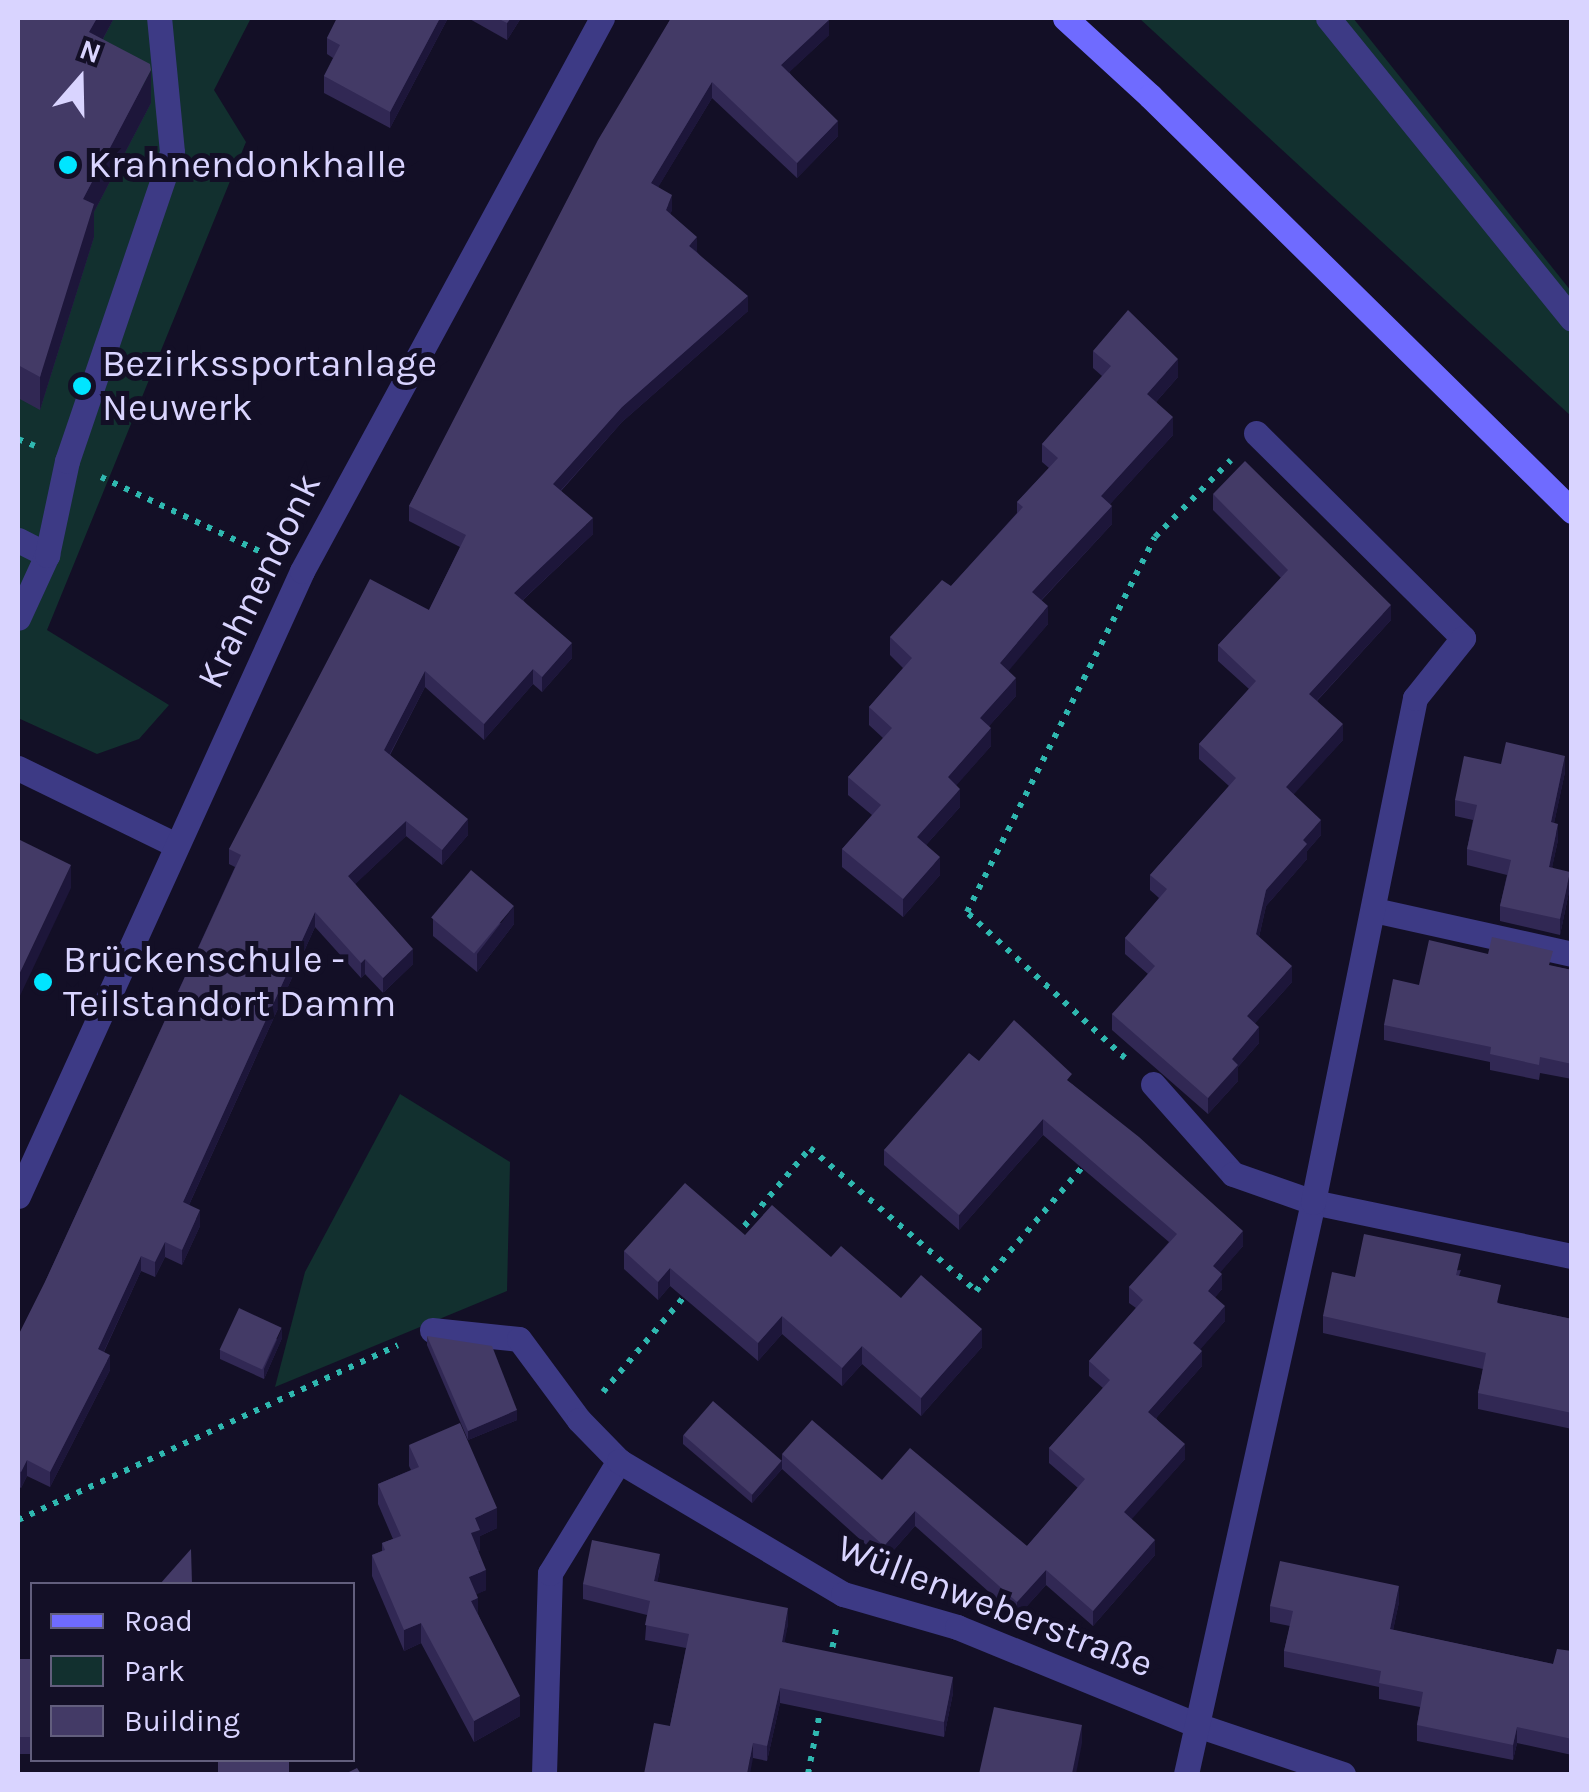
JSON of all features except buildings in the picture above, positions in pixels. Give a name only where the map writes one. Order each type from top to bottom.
[{"type":"main road","points":[[1065,18],[1572,511]]},
{"type":"street","points":[[18,618],[46,555],[67,461],[172,152],[159,18]]},
{"type":"street","name":"Krahnendonk","points":[[18,1196],[174,844],[302,571],[602,18]]},
{"type":"street","points":[[1328,18],[1572,319]]},
{"type":"street","name":"Wüllenweberstraße","points":[[1186,1774],[1313,1202],[1415,698],[1463,638],[1256,434]]},
{"type":"street","points":[[18,540],[46,555]]},
{"type":"street","points":[[18,768],[174,844]]},
{"type":"street","points":[[1374,910],[1572,954]]},
{"type":"street","points":[[1153,1084],[1232,1174],[1313,1202],[1572,1256]]},
{"type":"street","name":"Wüllenweberstraße","points":[[432,1330],[520,1339],[580,1420],[619,1461],[842,1594],[957,1628],[1197,1726],[1344,1774]]},
{"type":"street","points":[[544,1774],[550,1573],[619,1461]]},
{"type":"path","points":[[1153,1084],[967,912],[1155,537],[1256,434]]},
{"type":"path","points":[[18,439],[302,571]]},
{"type":"path","points":[[733,1238],[810,1148],[976,1291],[1090,1158]]},
{"type":"path","points":[[580,1420],[695,1284]]},
{"type":"path","points":[[18,1520],[432,1330]]},
{"type":"path","points":[[829,1666],[842,1594]]},
{"type":"path","points":[[808,1774],[822,1702]]},
{"type":"green space","name":"Bezirkssportanlage Neuwerk","points":[[18,18],[251,18],[214,90],[246,142],[47,630],[169,705],[139,739],[97,754],[18,718]]},
{"type":"green space","points":[[1139,18],[1353,18],[1571,291],[1571,416]]},
{"type":"green space","points":[[400,1094],[510,1162],[507,1291],[275,1387],[305,1272]]},
{"type":"place","name":"Krahnendonkhalle","points":[[68,165]]},
{"type":"place","name":"Bezirkssportanlage Neuwerk","points":[[82,386]]},
{"type":"place","name":"Brückenschule - Teilstandort Damm","points":[[43,982]]}]
